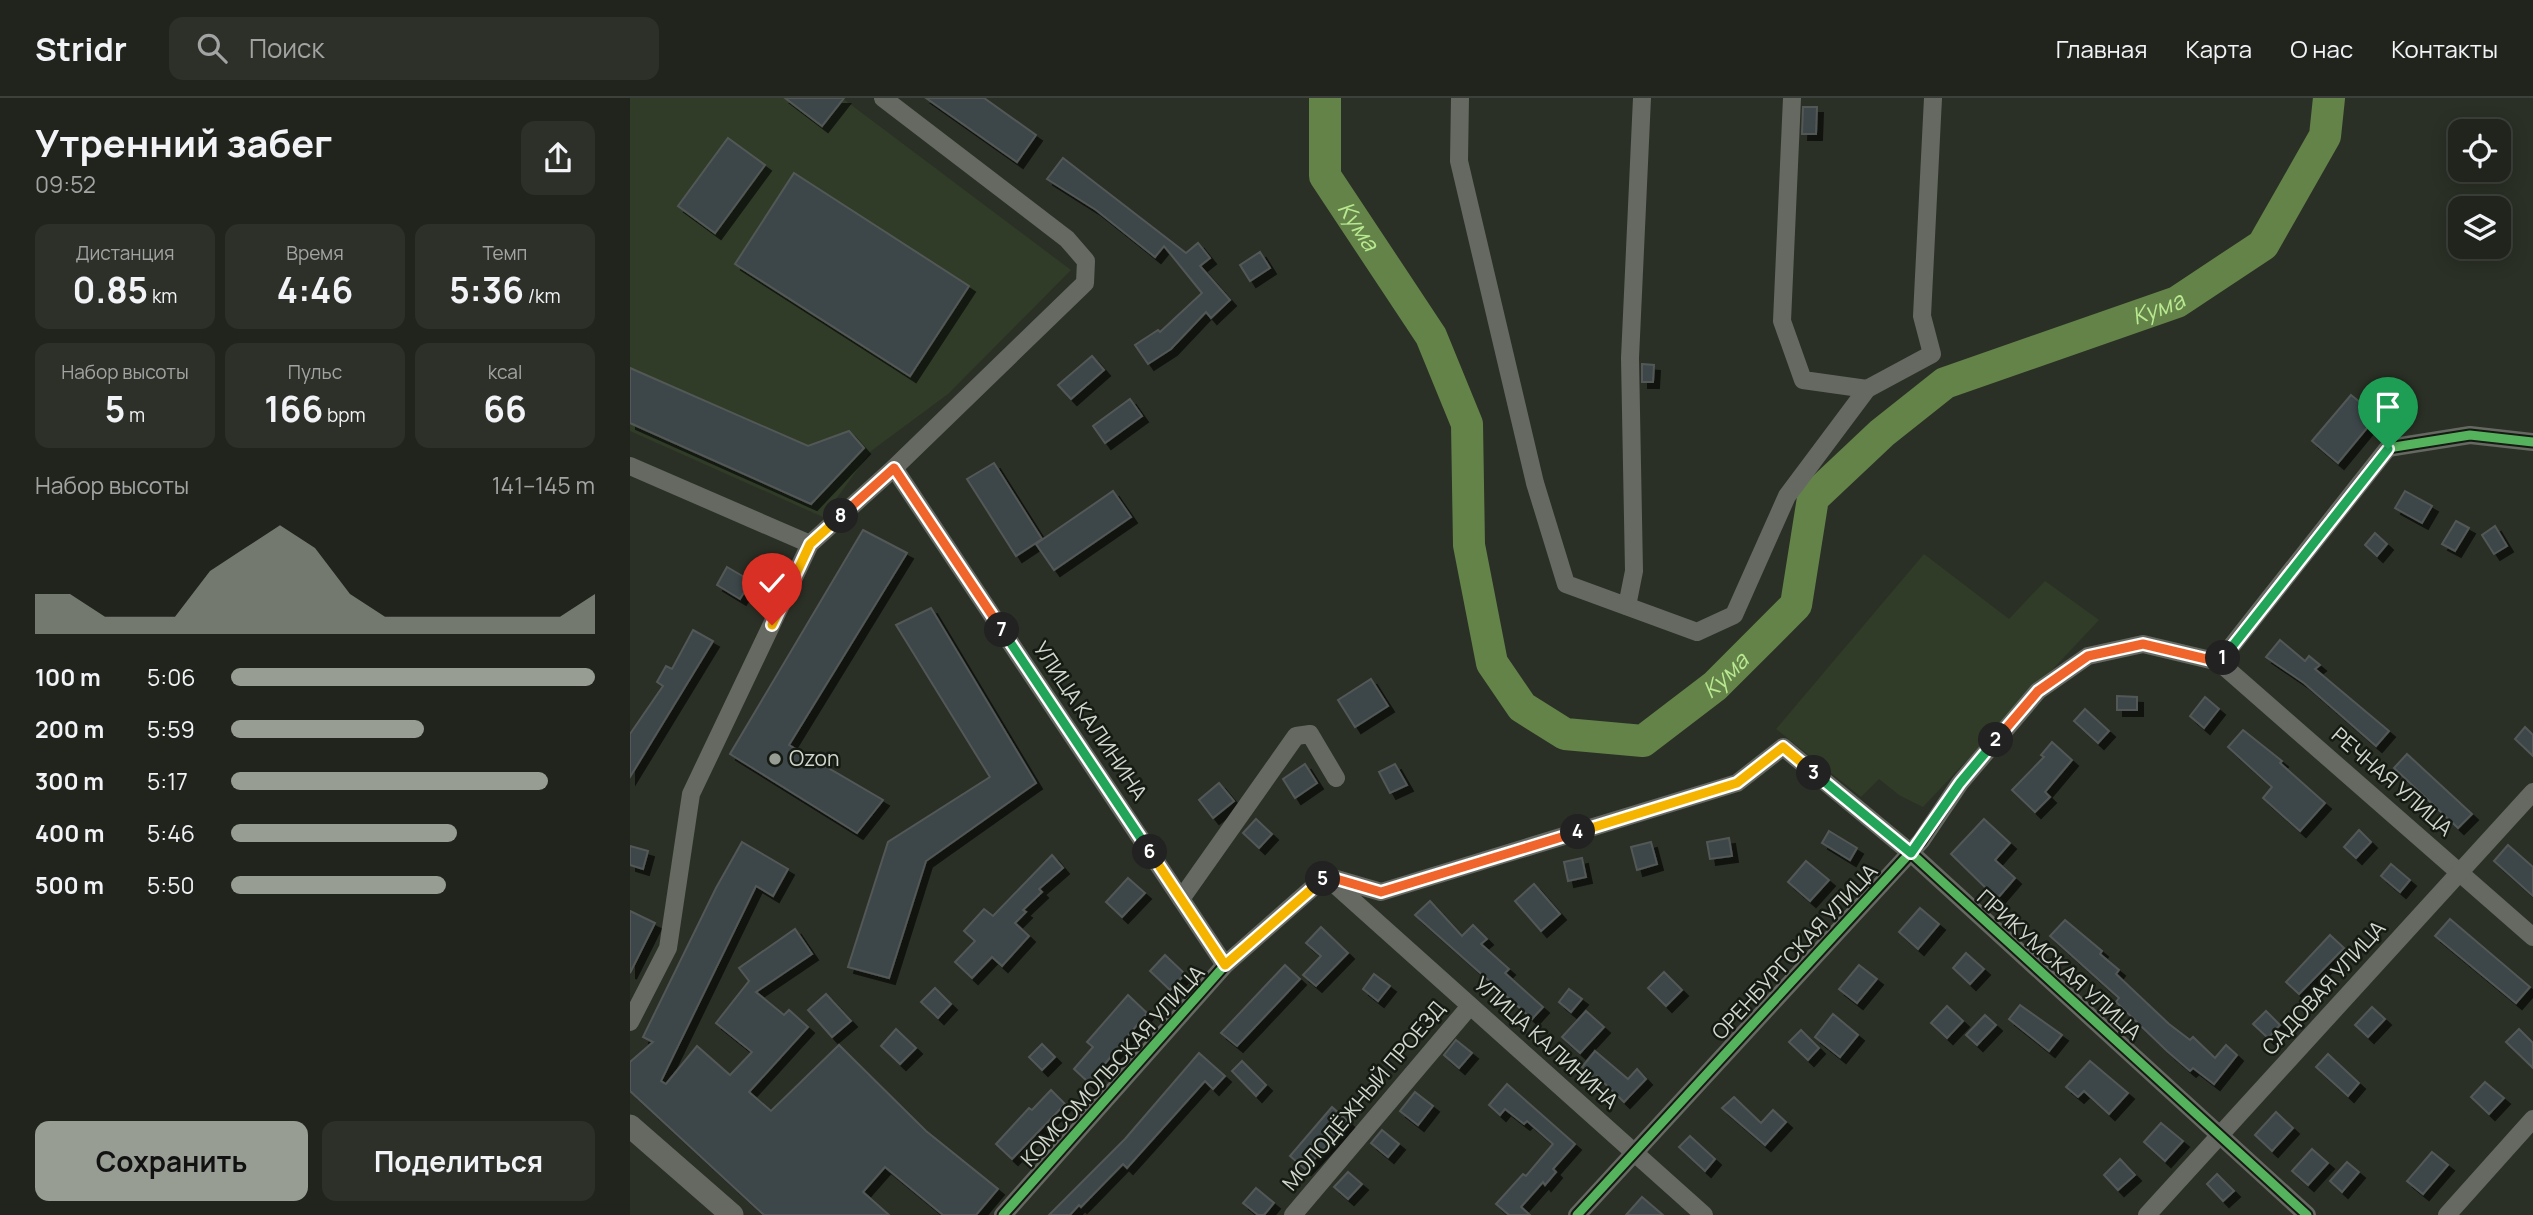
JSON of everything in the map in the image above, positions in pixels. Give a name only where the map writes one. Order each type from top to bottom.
[{"type":"street","points":[[630,1022],[668,948],[691,794],[810,544],[894,468],[1085,283],[1086,261],[1067,239],[883,98]]},
{"type":"street","points":[[1460,98],[1459,161],[1535,482],[1566,584],[1697,632],[1734,615],[1787,496],[1867,389],[1932,354],[1922,316],[1933,98]]},
{"type":"street","points":[[1627,606],[1634,571],[1630,358],[1642,98]]},
{"type":"street","points":[[1792,98],[1782,321],[1803,380],[1867,389]]},
{"type":"street","points":[[2219,662],[2388,449],[2470,435],[2533,442]]},
{"type":"street","points":[[630,466],[810,544]]},
{"type":"street","name":"УЛИЦА КАЛИНИНА","points":[[894,468],[1225,965]]},
{"type":"street","name":"ОРЕНБУРГСКАЯ УЛИЦА","points":[[1577,1215],[1911,853],[1960,783],[2038,691],[2088,656],[2143,644],[2219,662]]},
{"type":"street","name":"РЕЧНАЯ УЛИЦА","points":[[2219,662],[2533,937]]},
{"type":"street","points":[[1181,898],[1296,736],[1310,734],[1336,778]]},
{"type":"street","name":"ПРИКУМСКАЯ УЛИЦА","points":[[1326,876],[1381,892],[1737,783],[1783,747],[1911,853],[2307,1215]]},
{"type":"street","name":"САДОВАЯ УЛИЦА","points":[[2147,1215],[2533,792]]},
{"type":"street","name":"УЛИЦА КАЛИНИНА","points":[[1326,876],[1704,1215]]},
{"type":"street","name":"КОМСОМОЛЬСКАЯ УЛИЦА","points":[[1003,1215],[1225,965],[1326,876]]},
{"type":"street","name":"МОЛОДЁЖНЫЙ ПРОЕЗД","points":[[1293,1215],[1470,1006]]},
{"type":"street","points":[[2448,1215],[2533,1119]]},
{"type":"street","points":[[630,1126],[732,1215]]},
{"type":"shaded area","points":[[630,98],[842,98],[1071,270],[948,394],[871,451],[823,517],[630,431]]},
{"type":"shaded area","points":[[1924,554],[2009,619],[2045,581],[2099,620],[1923,807],[1899,795],[1879,779],[1861,797],[1776,729]]},
{"type":"building","points":[[785,98],[844,98],[822,126]]},
{"type":"building","points":[[926,98],[984,98],[1036,135],[1017,162]]},
{"type":"building","points":[[1803,107],[1817,107],[1816,134],[1802,134]]},
{"type":"building","points":[[728,138],[765,165],[715,233],[678,206]]},
{"type":"building","points":[[1063,158],[1186,253],[1198,243],[1210,258],[1200,266],[1230,300],[1211,318],[1206,312],[1171,349],[1148,364],[1135,345],[1158,330],[1160,332],[1202,293],[1164,246],[1155,257],[1096,210],[1047,179]]},
{"type":"building","points":[[794,173],[969,286],[910,376],[735,264]]},
{"type":"building","points":[[1260,252],[1270,268],[1250,281],[1240,265]]},
{"type":"building","points":[[1092,356],[1104,370],[1071,399],[1058,385]]},
{"type":"building","points":[[1642,364],[1654,365],[1653,382],[1642,382]]},
{"type":"building","points":[[630,368],[808,446],[849,431],[864,448],[811,504],[630,423]]},
{"type":"building","points":[[2351,395],[2377,416],[2338,463],[2312,441]]},
{"type":"building","points":[[1130,399],[1142,416],[1105,443],[1093,426]]},
{"type":"building","points":[[994,463],[1042,539],[1016,556],[967,479]]},
{"type":"building","points":[[1113,491],[1131,517],[1054,570],[1036,544]]},
{"type":"building","points":[[2405,491],[2432,506],[2422,523],[2395,508]]},
{"type":"building","points":[[2456,521],[2469,528],[2455,551],[2442,544]]},
{"type":"building","points":[[2495,526],[2507,546],[2494,554],[2482,535]]},
{"type":"building","points":[[863,530],[907,553],[789,745],[883,800],[857,833],[730,754]]},
{"type":"building","points":[[2375,533],[2387,544],[2377,556],[2365,545]]},
{"type":"building","points":[[727,567],[751,581],[740,599],[717,585]]},
{"type":"building","points":[[931,608],[1036,783],[926,861],[889,978],[848,967],[888,842],[990,777],[896,625]]},
{"type":"building","points":[[693,630],[713,641],[630,777],[630,734],[663,686],[657,682],[666,666],[672,669]]},
{"type":"building","points":[[2280,640],[2305,661],[2309,656],[2320,665],[2315,669],[2389,731],[2376,746],[2304,683],[2266,657]]},
{"type":"building","points":[[1371,679],[1388,706],[1355,727],[1338,700]]},
{"type":"building","points":[[2117,696],[2137,697],[2137,710],[2117,710]]},
{"type":"building","points":[[2205,697],[2219,709],[2204,728],[2190,716]]},
{"type":"building","points":[[2085,709],[2109,731],[2098,743],[2074,721]]},
{"type":"building","points":[[2525,727],[2533,735],[2533,756],[2515,739]]},
{"type":"building","points":[[2243,730],[2282,761],[2280,763],[2325,803],[2300,831],[2263,798],[2272,787],[2228,747]]},
{"type":"building","points":[[2052,742],[2072,760],[2045,792],[2050,797],[2035,812],[2012,790],[2044,757],[2041,755]]},
{"type":"building","points":[[2407,754],[2472,814],[2458,828],[2394,768]]},
{"type":"building","points":[[1305,764],[1317,783],[1295,798],[1283,779]]},
{"type":"building","points":[[1395,764],[1407,785],[1390,793],[1379,772]]},
{"type":"building","points":[[1219,783],[1234,801],[1213,818],[1199,800]]},
{"type":"building","points":[[1256,819],[1272,834],[1259,848],[1243,833]]},
{"type":"building","points":[[1984,819],[2010,843],[1995,860],[2015,878],[1997,899],[1951,854]]},
{"type":"building","points":[[2359,830],[2371,842],[2356,858],[2344,847]]},
{"type":"building","points":[[1829,831],[1857,848],[1850,860],[1822,843]]},
{"type":"building","points":[[1729,838],[1732,856],[1710,859],[1707,842]]},
{"type":"building","points":[[742,842],[788,869],[773,896],[756,886],[661,1081],[666,1084],[697,1046],[730,1075],[752,1052],[716,1023],[749,981],[739,968],[795,929],[812,954],[756,992],[784,1015],[789,1010],[808,1027],[749,1092],[771,1111],[839,1045],[926,1131],[998,1189],[976,1215],[943,1215],[885,1167],[863,1192],[889,1215],[764,1215],[630,1091],[630,1062],[653,1042],[643,1037],[716,888]]},
{"type":"building","points":[[1651,842],[1657,864],[1637,870],[1631,847]]},
{"type":"building","points":[[2508,845],[2533,867],[2533,896],[2494,861]]},
{"type":"building","points":[[630,846],[648,851],[643,869],[630,865]]},
{"type":"building","points":[[1052,855],[1063,868],[1039,889],[1042,892],[1023,910],[1026,912],[1015,923],[1029,936],[1002,966],[992,957],[972,978],[955,962],[975,941],[964,931],[984,909],[993,916]]},
{"type":"building","points":[[1582,858],[1586,877],[1568,881],[1564,862]]},
{"type":"building","points":[[1806,861],[1829,880],[1810,901],[1788,882]]},
{"type":"building","points":[[2391,864],[2410,880],[2400,892],[2381,876]]},
{"type":"building","points":[[1128,878],[1145,893],[1122,917],[1106,902]]},
{"type":"building","points":[[1534,884],[1560,914],[1541,931],[1515,901]]},
{"type":"building","points":[[1430,901],[1462,936],[1473,925],[1487,939],[1481,944],[1509,969],[1505,973],[1543,1007],[1532,1019],[1415,915]]},
{"type":"building","points":[[1920,908],[1939,924],[1918,949],[1899,932]]},
{"type":"building","points":[[630,911],[655,923],[630,973]]},
{"type":"building","points":[[2450,919],[2530,987],[2516,1003],[2435,936]]},
{"type":"building","points":[[2065,920],[2102,951],[2100,954],[2119,970],[2116,974],[2169,1024],[2190,1040],[2193,1037],[2215,1058],[2226,1045],[2237,1055],[2214,1084],[2193,1068],[2190,1071],[2167,1051],[2116,1002],[2119,998],[2050,936]]},
{"type":"building","points":[[1321,927],[1348,953],[1316,986],[1303,975],[1321,956],[1306,943]]},
{"type":"building","points":[[2330,935],[2344,948],[2299,994],[2286,982]]},
{"type":"building","points":[[1966,953],[1984,969],[1970,984],[1953,968]]},
{"type":"building","points":[[1165,955],[1185,974],[1170,990],[1150,971]]},
{"type":"building","points":[[1285,965],[1300,979],[1237,1046],[1221,1033]]},
{"type":"building","points":[[1859,965],[1877,979],[1857,1003],[1839,989]]},
{"type":"building","points":[[1664,972],[1682,990],[1666,1006],[1648,988]]},
{"type":"building","points":[[1374,974],[1390,986],[1378,1001],[1363,989]]},
{"type":"building","points":[[935,988],[951,1004],[938,1018],[921,1002]]},
{"type":"building","points":[[1569,989],[1582,999],[1571,1012],[1559,1002]]},
{"type":"building","points":[[826,994],[851,1021],[832,1037],[808,1010]]},
{"type":"building","points":[[1128,995],[1147,1013],[1089,1083],[1074,1069],[1093,1047],[1087,1042]]},
{"type":"building","points":[[2020,1005],[2062,1035],[2049,1051],[2009,1019]]},
{"type":"building","points":[[1947,1006],[1963,1021],[1947,1038],[1931,1023]]},
{"type":"building","points":[[2372,1007],[2385,1019],[2368,1037],[2355,1025]]},
{"type":"building","points":[[1586,1011],[1604,1027],[1580,1053],[1562,1037]]},
{"type":"building","points":[[2266,1011],[2280,1025],[2268,1038],[2253,1024]]},
{"type":"building","points":[[1833,1014],[1858,1035],[1840,1057],[1815,1037]]},
{"type":"building","points":[[1985,1015],[1996,1025],[1977,1045],[1966,1035]]},
{"type":"building","points":[[896,1029],[916,1048],[900,1064],[881,1046]]},
{"type":"building","points":[[2519,1029],[2533,1043],[2533,1068],[2506,1042]]},
{"type":"building","points":[[1801,1030],[1819,1048],[1808,1060],[1789,1042]]},
{"type":"building","points":[[1456,1040],[1472,1053],[1459,1068],[1444,1055]]},
{"type":"building","points":[[1042,1044],[1055,1057],[1042,1070],[1029,1057]]},
{"type":"building","points":[[1595,1051],[1628,1079],[1637,1069],[1646,1079],[1624,1102],[1597,1076],[1595,1079],[1582,1067]]},
{"type":"building","points":[[1199,1053],[1225,1076],[1213,1089],[1205,1081],[1127,1168],[1123,1164],[1081,1207],[1079,1205],[1070,1215],[1049,1215],[1125,1139]]},
{"type":"building","points":[[2328,1054],[2359,1083],[2348,1096],[2316,1067]]},
{"type":"building","points":[[1242,1061],[1266,1085],[1256,1096],[1232,1071]]},
{"type":"building","points":[[2090,1061],[2128,1093],[2109,1114],[2084,1091],[2078,1097],[2066,1087]]},
{"type":"building","points":[[2485,1082],[2504,1098],[2489,1114],[2471,1097]]},
{"type":"building","points":[[1507,1084],[1575,1144],[1553,1169],[1556,1172],[1545,1185],[1543,1182],[1521,1207],[1530,1215],[1509,1215],[1496,1204],[1523,1174],[1526,1176],[1553,1144],[1527,1121],[1524,1124],[1505,1109],[1500,1115],[1489,1105]]},
{"type":"building","points":[[1051,1090],[1065,1104],[1012,1159],[996,1144],[1029,1108],[1032,1110]]},
{"type":"building","points":[[1415,1092],[1433,1106],[1418,1125],[1400,1111]]},
{"type":"building","points":[[1734,1097],[1761,1123],[1773,1110],[1786,1122],[1765,1145],[1722,1108]]},
{"type":"building","points":[[1332,1107],[1349,1122],[1305,1169],[1290,1156]]},
{"type":"building","points":[[2276,1112],[2293,1128],[2272,1151],[2255,1135]]},
{"type":"building","points":[[2161,1123],[2183,1141],[2165,1161],[2144,1142]]},
{"type":"building","points":[[1382,1130],[1399,1144],[1388,1157],[1371,1143]]},
{"type":"building","points":[[1690,1136],[1715,1159],[1705,1171],[1679,1147]]},
{"type":"building","points":[[2312,1149],[2328,1163],[2308,1185],[2292,1171]]},
{"type":"building","points":[[2432,1152],[2448,1165],[2423,1194],[2407,1181]]},
{"type":"building","points":[[2120,1159],[2135,1175],[2118,1190],[2104,1175]]},
{"type":"building","points":[[2347,1162],[2359,1172],[2342,1192],[2330,1181]]},
{"type":"building","points":[[1348,1172],[1362,1184],[1348,1199],[1334,1187]]},
{"type":"building","points":[[2217,1174],[2234,1191],[2223,1201],[2207,1184]]},
{"type":"building","points":[[1256,1188],[1274,1203],[1264,1215],[1258,1215],[1243,1203]]},
{"type":"building","points":[[1642,1197],[1663,1215],[1626,1215]]},
{"type":"waterway","name":"Кума","points":[[1325,98],[1325,176],[1431,336],[1467,424],[1469,545],[1492,663],[1522,707],[1565,734],[1643,741],[1715,686],[1796,605],[1813,498],[1882,433],[1945,383],[2177,302],[2263,245],[2325,136],[2329,98]]},
{"type":"cycle path","points":[[1577,1215],[1921,841],[1960,783],[2038,691],[2088,656],[2143,644],[2219,662],[2388,448],[2470,435],[2533,442]]},
{"type":"cycle path","points":[[1003,1215],[1225,965],[1326,876],[1381,892],[1737,783],[1783,747],[1911,853],[2307,1215]]},
{"type":"place","name":"Ozon","points":[[775,759]]},
{"type":"route","points":[[772,625],[810,544],[894,468],[1225,965],[1326,876],[1381,892],[1737,783],[1783,747],[1911,853],[1922,841],[1960,783],[2038,691],[2088,656],[2143,644],[2219,662],[2388,449]]}]
